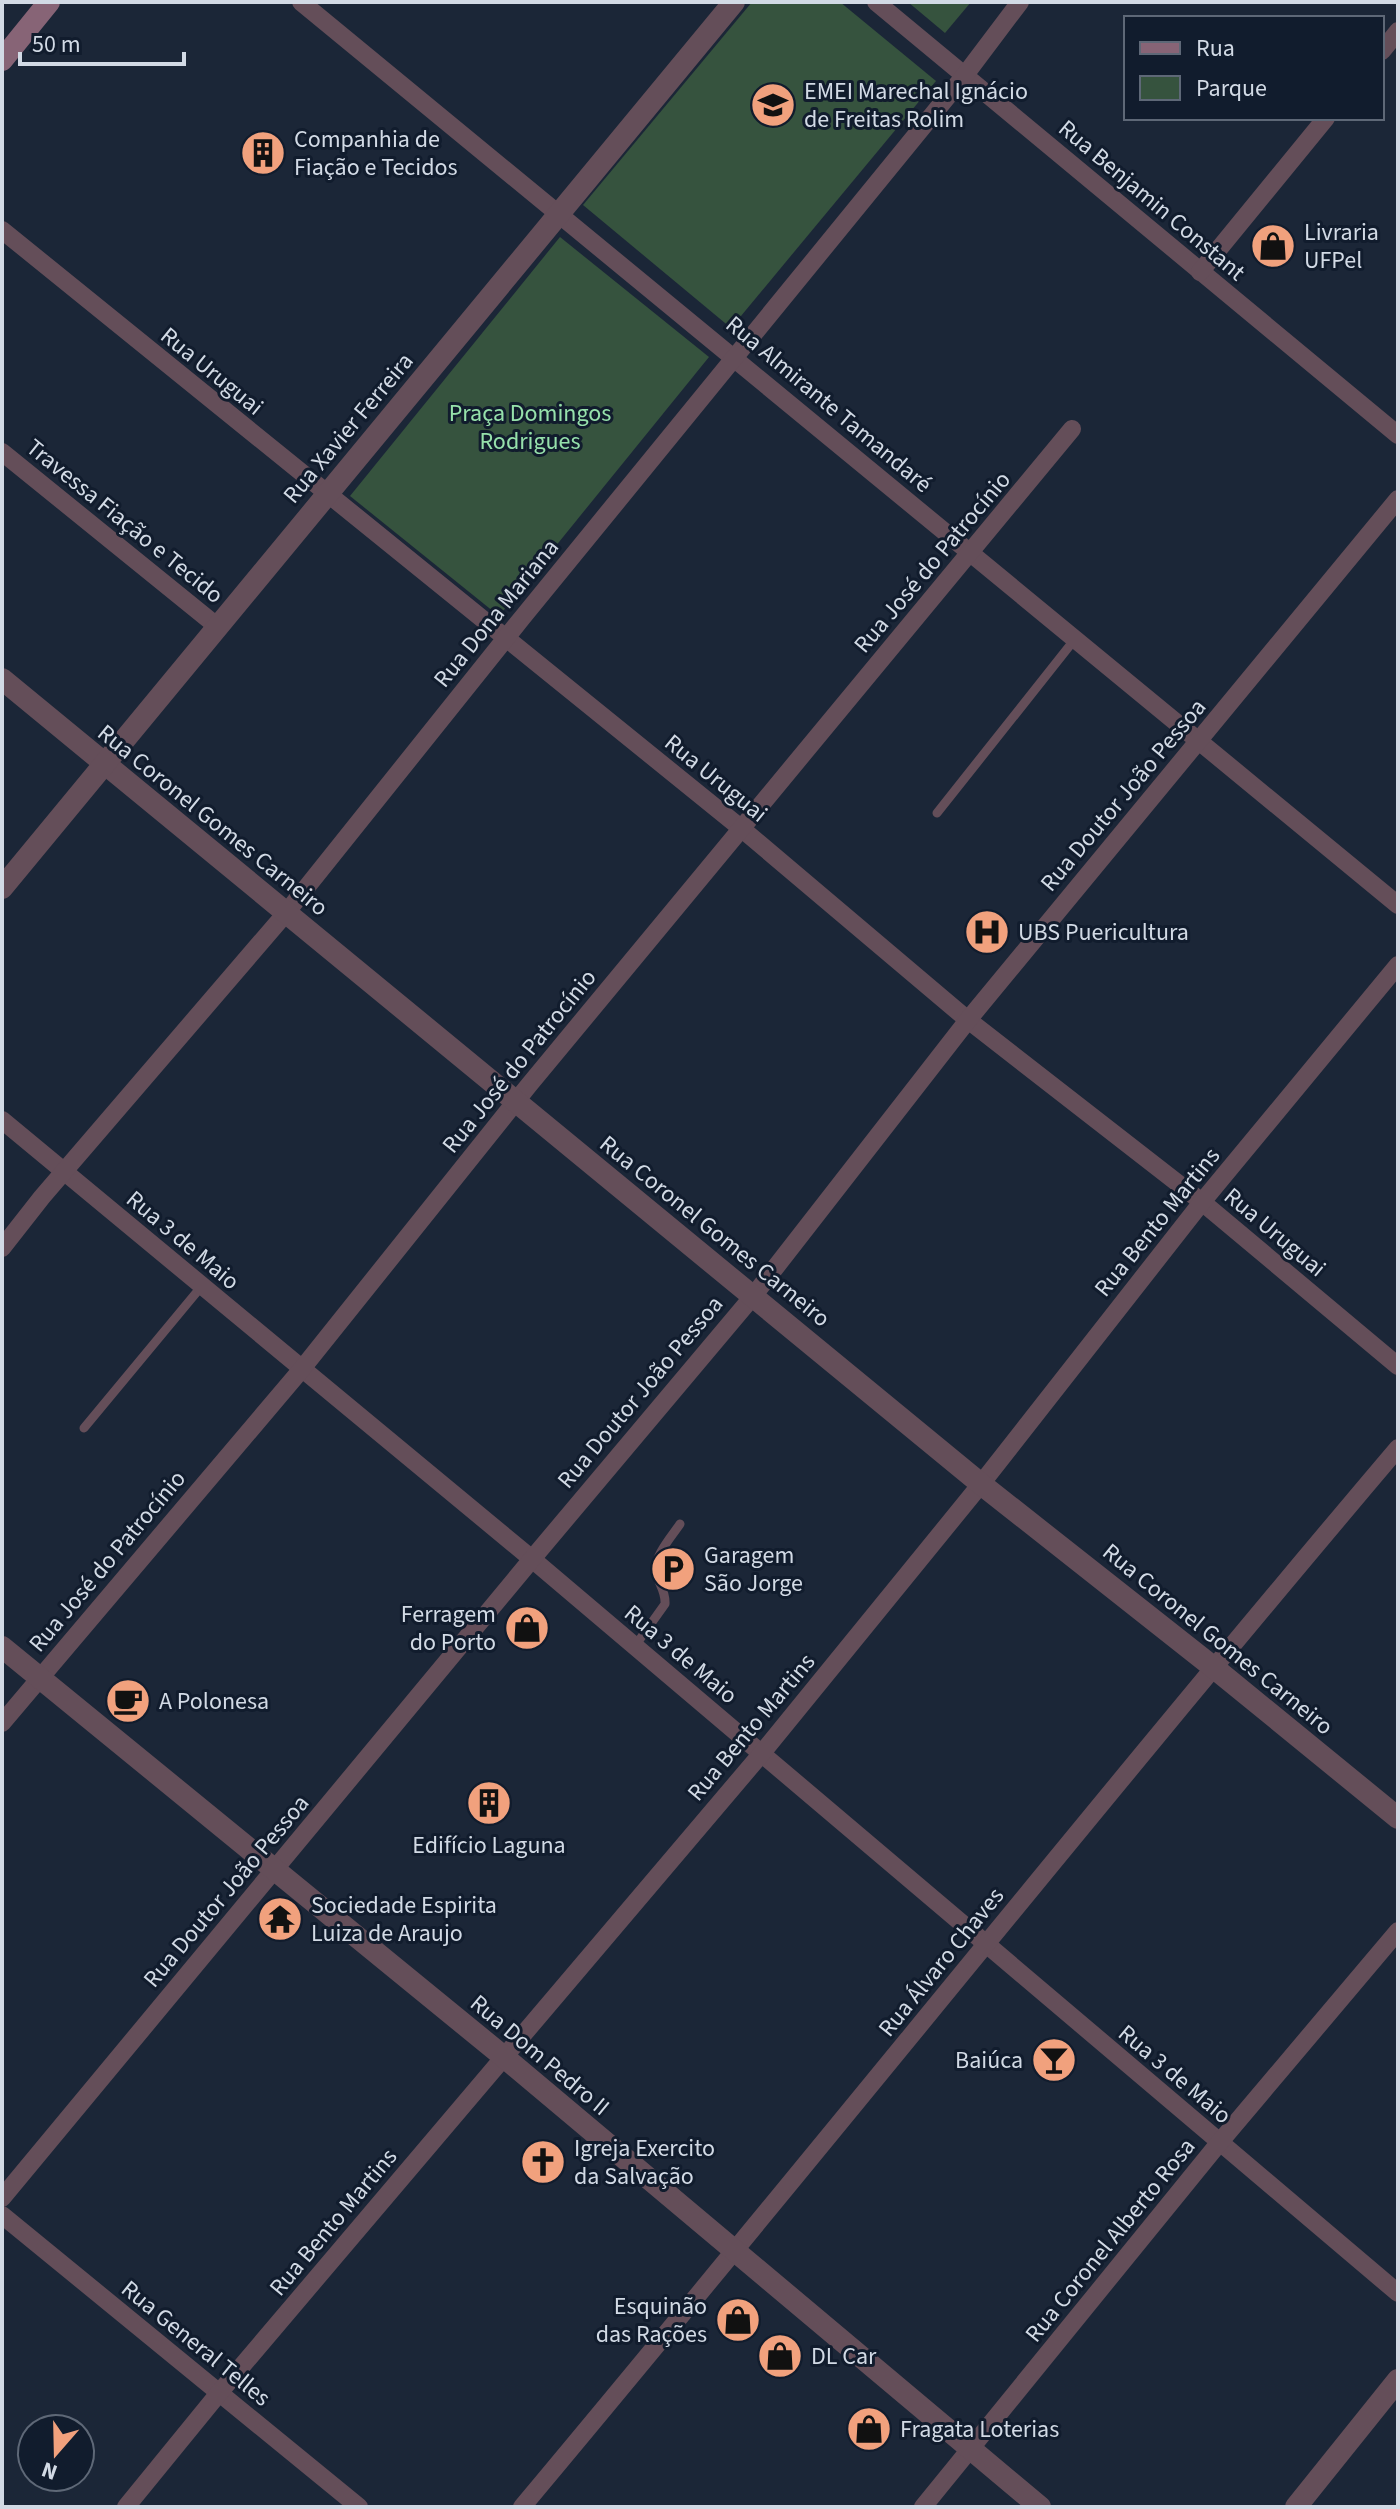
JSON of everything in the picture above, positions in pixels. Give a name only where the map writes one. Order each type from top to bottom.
[{"type":"main road","points":[[2,60],[49,2]]},
{"type":"street","name":"Rua Almirante Tamandaré","points":[[301,2],[1398,905]]},
{"type":"street","name":"Rua Xavier Ferreira","points":[[2,888],[734,2]]},
{"type":"street","name":"Rua Benjamin Constant","points":[[876,2],[1398,435]]},
{"type":"street","name":"Rua Dona Mariana","points":[[2,1248],[286,913],[965,75],[1020,2]]},
{"type":"street","points":[[1384,48],[1398,31]]},
{"type":"street","points":[[1200,272],[1324,120]]},
{"type":"street","name":"Rua Uruguai","points":[[2,230],[742,829],[968,1020],[1202,1202],[1398,1366]]},
{"type":"street","name":"Rua José do Patrocínio","points":[[2,1723],[301,1370],[516,1102],[1072,429]]},
{"type":"street","name":"Travessa Fiação e Tecido","points":[[2,452],[218,627]]},
{"type":"street","name":"Rua Doutor João Pessoa","points":[[2,2198],[754,1295],[968,1020],[1398,499]]},
{"type":"street","name":"Rua Coronel Gomes Carneiro","points":[[2,679],[981,1484],[1398,1818]]},
{"type":"street","name":"Rua Bento Martins","points":[[126,2507],[219,2393],[762,1753],[981,1484],[1202,1202],[1398,965]]},
{"type":"street","name":"Rua 3 de Maio","points":[[2,1120],[532,1559],[1398,2293]]},
{"type":"street","name":"Rua Álvaro Chaves","points":[[522,2507],[735,2253],[1213,1667],[1398,1448]]},
{"type":"street","name":"Rua Dom Pedro II","points":[[2,1647],[504,2057],[1040,2507]]},
{"type":"street","name":"Rua Coronel Alberto Rosa","points":[[923,2507],[1219,2143],[1398,1931]]},
{"type":"street","name":"Rua General Telles","points":[[2,2215],[359,2507]]},
{"type":"street","points":[[1296,2507],[1398,2380]]},
{"type":"lane","points":[[937,813],[1075,639]]},
{"type":"lane","points":[[84,1428],[201,1287]]},
{"type":"lane","points":[[635,1646],[665,1604],[666,1595],[656,1572],[656,1563],[680,1524]]},
{"type":"green space","points":[[752,2],[840,2],[936,81],[731,328],[583,205]]},
{"type":"green space","points":[[908,2],[971,2],[945,33]]},
{"type":"green space","name":"Praça Domingos Rodrigues","points":[[560,237],[709,357],[499,616],[350,496]]},
{"type":"place","name":"EMEI Marechal Ignácio de Freitas Rolim","points":[[773,105]]},
{"type":"place","name":"Companhia de Fiação e Tecidos","points":[[263,153]]},
{"type":"place","name":"Livraria UFPel","points":[[1273,246]]},
{"type":"place","name":"UBS Puericultura","points":[[987,932]]},
{"type":"place","name":"Garagem São Jorge","points":[[673,1569]]},
{"type":"place","name":"Ferragem do Porto","points":[[527,1628]]},
{"type":"place","name":"A Polonesa","points":[[128,1701]]},
{"type":"place","name":"Edifício Laguna","points":[[489,1803]]},
{"type":"place","name":"Sociedade Espirita Luiza de Araujo","points":[[280,1919]]},
{"type":"place","name":"Baiúca","points":[[1054,2060]]},
{"type":"place","name":"Igreja Exercito da Salvação","points":[[543,2162]]},
{"type":"place","name":"Esquinão das Rações","points":[[738,2320]]},
{"type":"place","name":"DL Car","points":[[780,2356]]},
{"type":"place","name":"Fragata Loterias","points":[[869,2429]]}]
